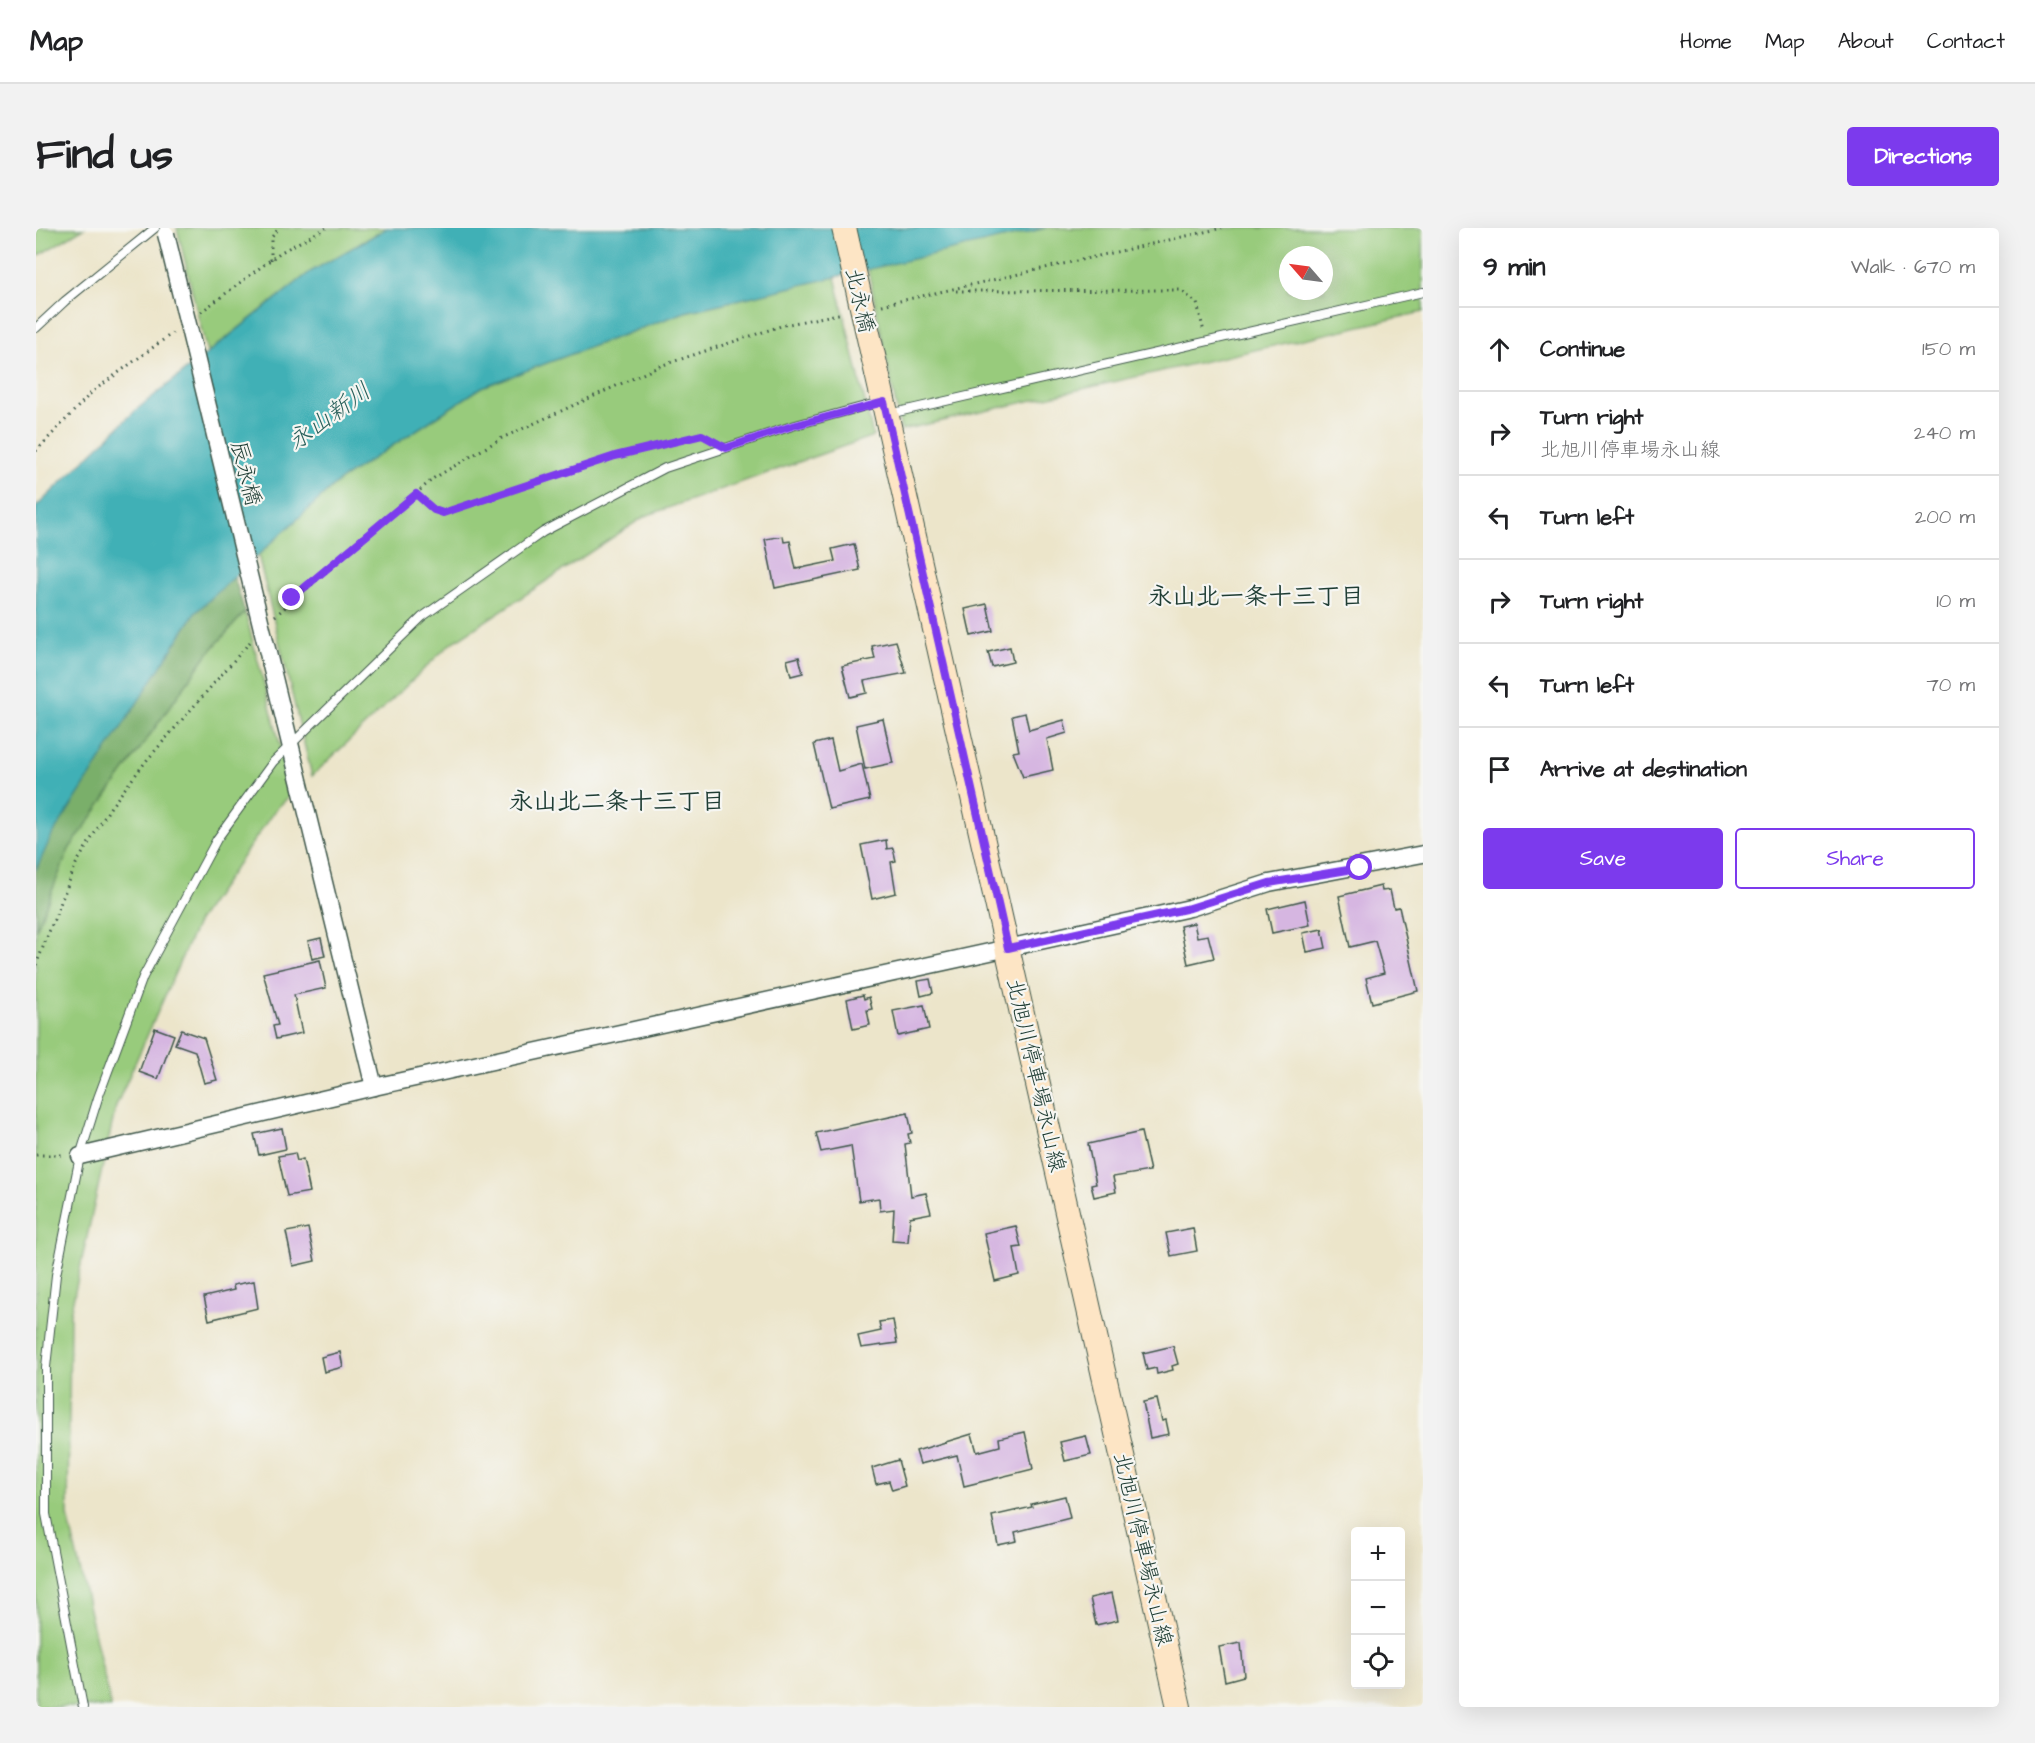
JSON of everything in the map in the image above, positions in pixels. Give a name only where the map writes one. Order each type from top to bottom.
[{"type":"main road","name":"北永橋","points":[[844,228],[877,373]]},
{"type":"main road","name":"北旭川停車場永山線","points":[[877,373],[1179,1707]]},
{"type":"street","name":"辰永橋","points":[[162,230],[291,743],[374,1087]]},
{"type":"street","points":[[80,1156],[374,1087],[1190,908],[1269,883],[1423,854]]},
{"type":"lane","points":[[36,328],[65,301],[162,230]]},
{"type":"lane","points":[[83,1707],[46,1515],[44,1446],[46,1367],[56,1275],[80,1156],[98,1098],[143,977],[217,839],[273,762],[422,617],[543,532],[665,468],[792,426],[1206,342],[1423,292]]},
{"type":"path","points":[[271,260],[271,238],[279,228]]},
{"type":"path","points":[[196,316],[271,260],[326,228]]},
{"type":"path","points":[[878,306],[1222,228]]},
{"type":"path","points":[[948,291],[1180,290],[1197,303],[1206,342]]},
{"type":"path","points":[[268,624],[292,598],[434,478],[502,438],[660,366],[784,325],[855,310]]},
{"type":"path","points":[[36,451],[92,392],[177,330]]},
{"type":"path","points":[[416,494],[434,510],[443,513],[615,456],[702,435],[726,448]]},
{"type":"path","points":[[36,965],[76,864],[110,808],[147,760],[251,641]]},
{"type":"path","points":[[36,1155],[80,1156]]},
{"type":"green space","points":[[36,228],[84,228],[36,257]]},
{"type":"green space","points":[[177,228],[387,228],[310,272],[207,353]]},
{"type":"green space","points":[[1044,228],[1423,228],[1423,312],[901,430],[868,269]]},
{"type":"green space","points":[[835,277],[873,436],[645,516],[449,645],[312,776],[258,555],[340,480],[482,387],[685,312]]},
{"type":"green space","points":[[234,577],[245,612],[205,657],[69,849],[36,930],[36,870],[50,837],[195,613]]},
{"type":"green space","points":[[245,612],[293,793],[275,810],[198,921],[116,1106],[70,1314],[68,1516],[111,1707],[36,1707],[36,930],[69,849],[205,657]]},
{"type":"water","name":"永山新川","points":[[387,228],[1046,228],[685,312],[482,387],[340,480],[195,613],[51,837],[36,870],[36,507],[137,409],[310,272]]},
{"type":"building","points":[[783,536],[784,542],[790,541],[796,569],[835,561],[832,549],[854,544],[860,570],[775,588],[765,539]]},
{"type":"building","points":[[987,604],[993,631],[971,636],[965,609]]},
{"type":"building","points":[[896,641],[906,673],[864,681],[867,693],[850,697],[842,666],[875,659],[872,646]]},
{"type":"building","points":[[1010,647],[1013,662],[992,667],[988,652]]},
{"type":"building","points":[[799,657],[803,673],[791,676],[787,660]]},
{"type":"building","points":[[1025,713],[1029,730],[1064,720],[1067,733],[1047,739],[1053,770],[1023,777],[1013,752],[1019,751],[1012,716]]},
{"type":"building","points":[[883,719],[893,763],[865,769],[856,725]]},
{"type":"building","points":[[831,740],[838,771],[862,764],[870,800],[829,809],[814,744]]},
{"type":"building","points":[[886,840],[887,849],[893,848],[896,861],[891,862],[896,893],[872,899],[861,845]]},
{"type":"building","points":[[1381,886],[1382,891],[1390,890],[1394,908],[1399,907],[1418,991],[1372,1003],[1366,978],[1384,973],[1375,941],[1350,947],[1339,896]]},
{"type":"building","points":[[1305,900],[1310,925],[1272,933],[1267,909]]},
{"type":"building","points":[[1194,923],[1197,937],[1208,935],[1214,958],[1188,964],[1180,926]]},
{"type":"building","points":[[1322,929],[1326,948],[1307,952],[1303,933]]},
{"type":"building","points":[[321,938],[325,956],[312,959],[308,941]]},
{"type":"building","points":[[320,960],[326,988],[294,995],[302,1033],[276,1039],[273,1026],[278,1025],[263,973]]},
{"type":"building","points":[[930,979],[933,993],[921,996],[918,981]]},
{"type":"building","points":[[863,995],[864,999],[869,997],[872,1009],[867,1010],[870,1025],[853,1029],[847,999]]},
{"type":"building","points":[[924,1005],[929,1029],[898,1036],[893,1011]]},
{"type":"building","points":[[155,1028],[174,1035],[158,1079],[139,1072]]},
{"type":"building","points":[[181,1030],[204,1038],[217,1080],[204,1083],[195,1051],[175,1044]]},
{"type":"building","points":[[908,1113],[912,1133],[908,1134],[910,1143],[905,1144],[911,1196],[926,1193],[931,1213],[910,1217],[908,1242],[892,1241],[894,1209],[880,1211],[879,1198],[859,1201],[851,1146],[821,1152],[816,1133]]},
{"type":"building","points":[[282,1128],[286,1149],[259,1155],[254,1134]]},
{"type":"building","points":[[1141,1132],[1150,1171],[1113,1177],[1116,1192],[1094,1197],[1091,1185],[1096,1184],[1088,1144]]},
{"type":"building","points":[[295,1153],[297,1161],[303,1159],[310,1192],[287,1196],[278,1156]]},
{"type":"building","points":[[1016,1226],[1021,1247],[1014,1248],[1019,1275],[995,1281],[984,1233]]},
{"type":"building","points":[[308,1228],[315,1261],[293,1266],[286,1232]]},
{"type":"building","points":[[1193,1228],[1197,1251],[1171,1256],[1166,1233]]},
{"type":"building","points":[[254,1281],[258,1308],[209,1320],[204,1297],[234,1290],[233,1285]]},
{"type":"building","points":[[893,1320],[897,1343],[861,1348],[858,1336],[881,1331],[879,1322]]},
{"type":"building","points":[[1173,1346],[1178,1364],[1172,1366],[1173,1370],[1157,1374],[1156,1368],[1147,1370],[1143,1353]]},
{"type":"building","points":[[340,1352],[343,1367],[324,1372],[321,1357]]},
{"type":"building","points":[[1157,1399],[1162,1421],[1166,1420],[1169,1434],[1150,1438],[1143,1402]]},
{"type":"building","points":[[1025,1432],[1033,1469],[964,1486],[957,1455],[920,1464],[916,1451],[972,1434],[977,1452],[1000,1446],[999,1438]]},
{"type":"building","points":[[1086,1436],[1091,1455],[1065,1461],[1060,1442]]},
{"type":"building","points":[[898,1460],[905,1486],[892,1490],[889,1481],[876,1484],[872,1468]]},
{"type":"building","points":[[1065,1496],[1070,1518],[1015,1532],[1017,1541],[998,1545],[992,1516],[1032,1507],[1031,1504]]},
{"type":"building","points":[[1112,1593],[1118,1620],[1096,1625],[1090,1598]]},
{"type":"building","points":[[1241,1643],[1244,1676],[1225,1681],[1219,1647]]},
{"type":"district","name":"永山北一条十三丁目","points":[[1256,596]]},
{"type":"district","name":"永山北二条十三丁目","points":[[617,801]]},
{"type":"route","points":[[292,598],[416,494],[434,510],[443,513],[458,510],[615,456],[702,435],[726,448],[792,426],[884,402],[1008,948],[1190,908],[1269,883],[1360,868]]}]
